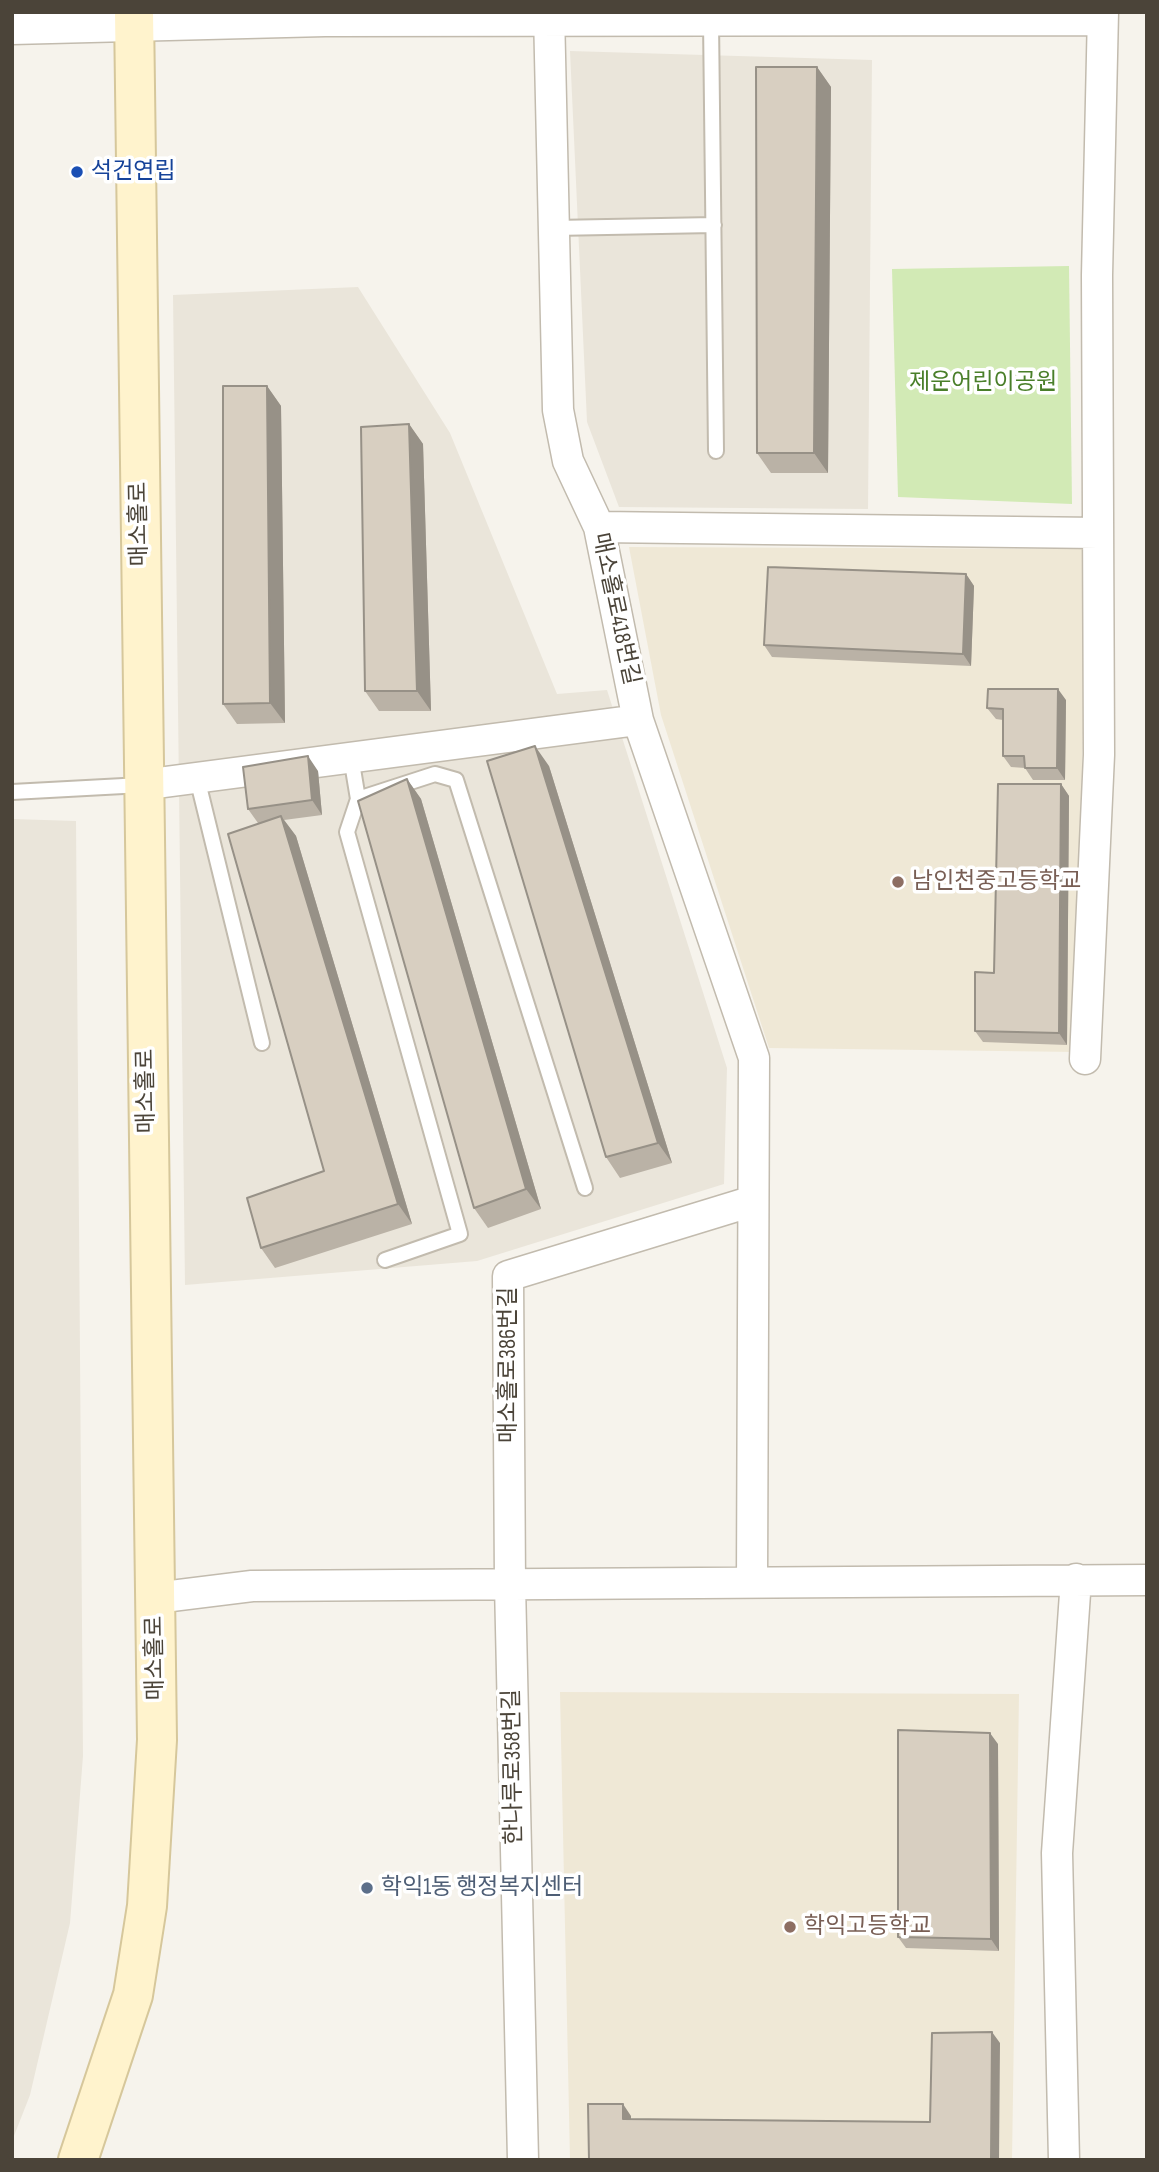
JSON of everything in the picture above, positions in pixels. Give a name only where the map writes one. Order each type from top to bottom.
[{"type":"main road","name":"매소홀로","points":[[78,2160],[133,1995],[147,1906],[157,1740],[142,785],[134,18]]},
{"type":"street","points":[[12,29],[134,18],[549,17],[711,21],[742,17],[1103,16],[1097,275],[1099,755],[1085,1059]]},
{"type":"street","name":"매소홀로418번길","points":[[549,17],[558,410],[568,461],[599,527],[638,720],[754,1058],[753,1201]]},
{"type":"street","points":[[599,527],[1098,533]]},
{"type":"street","points":[[142,785],[638,720]]},
{"type":"street","points":[[752,1582],[753,1201]]},
{"type":"street","name":"매소홀로386번길","points":[[510,1584],[508,1276],[753,1201]]},
{"type":"street","points":[[1064,2160],[1057,1853],[1076,1579]]},
{"type":"street","points":[[155,1598],[252,1586],[1147,1580]]},
{"type":"street","name":"한나루로358번길","points":[[510,1584],[523,2160]]},
{"type":"lane","points":[[711,21],[716,451]]},
{"type":"lane","points":[[554,228],[713,225]]},
{"type":"lane","points":[[351,757],[358,799],[347,832],[460,1234],[385,1260]]},
{"type":"lane","points":[[358,799],[435,774],[456,780],[585,1188]]},
{"type":"lane","points":[[197,778],[262,1043]]},
{"type":"lane","points":[[12,792],[142,785]]},
{"type":"shaded area","points":[[570,51],[872,60],[868,509],[619,507],[587,422]]},
{"type":"shaded area","points":[[358,287],[450,433],[557,694],[607,690],[727,1068],[724,1184],[477,1261],[185,1285],[173,295]]},
{"type":"shaded area","name":"남인천중고등학교","points":[[629,547],[1087,549],[1076,1052],[769,1048],[661,715]]},
{"type":"shaded area","points":[[12,819],[76,821],[83,1756],[70,1923],[30,2095],[12,2141]]},
{"type":"shaded area","name":"학익고등학교","points":[[560,1692],[1019,1694],[1012,2160],[570,2160]]},
{"type":"green space","name":"제운어린이공원","points":[[1069,266],[1072,504],[898,497],[892,269]]},
{"type":"building","points":[[756,67],[817,67],[814,453],[757,453]]},
{"type":"building","points":[[223,386],[267,386],[270,703],[223,704]]},
{"type":"building","points":[[409,424],[417,691],[365,691],[361,427]]},
{"type":"building","points":[[768,567],[966,574],[963,654],[764,645]]},
{"type":"building","points":[[988,689],[1058,689],[1057,768],[1025,768],[1024,756],[1003,756],[1003,709],[987,708]]},
{"type":"building","points":[[535,746],[658,1143],[606,1157],[487,761]]},
{"type":"building","points":[[308,756],[312,800],[248,809],[243,767]]},
{"type":"building","points":[[407,779],[526,1189],[474,1208],[358,801]]},
{"type":"building","points":[[998,784],[1061,784],[1059,1033],[975,1031],[975,972],[994,973]]},
{"type":"building","points":[[281,816],[398,1204],[261,1248],[247,1198],[324,1171],[228,834]]},
{"type":"building","points":[[898,1730],[990,1733],[991,1939],[898,1937]]},
{"type":"building","points":[[992,2032],[991,2160],[589,2160],[588,2104],[623,2104],[623,2119],[930,2122],[932,2033]]},
{"type":"place","name":"석건연립","points":[[77,172]]},
{"type":"place","name":"남인천중고등학교","points":[[898,882]]},
{"type":"place","name":"학익1동 행정복지센터","points":[[367,1888]]},
{"type":"place","name":"학익고등학교","points":[[790,1927]]}]
